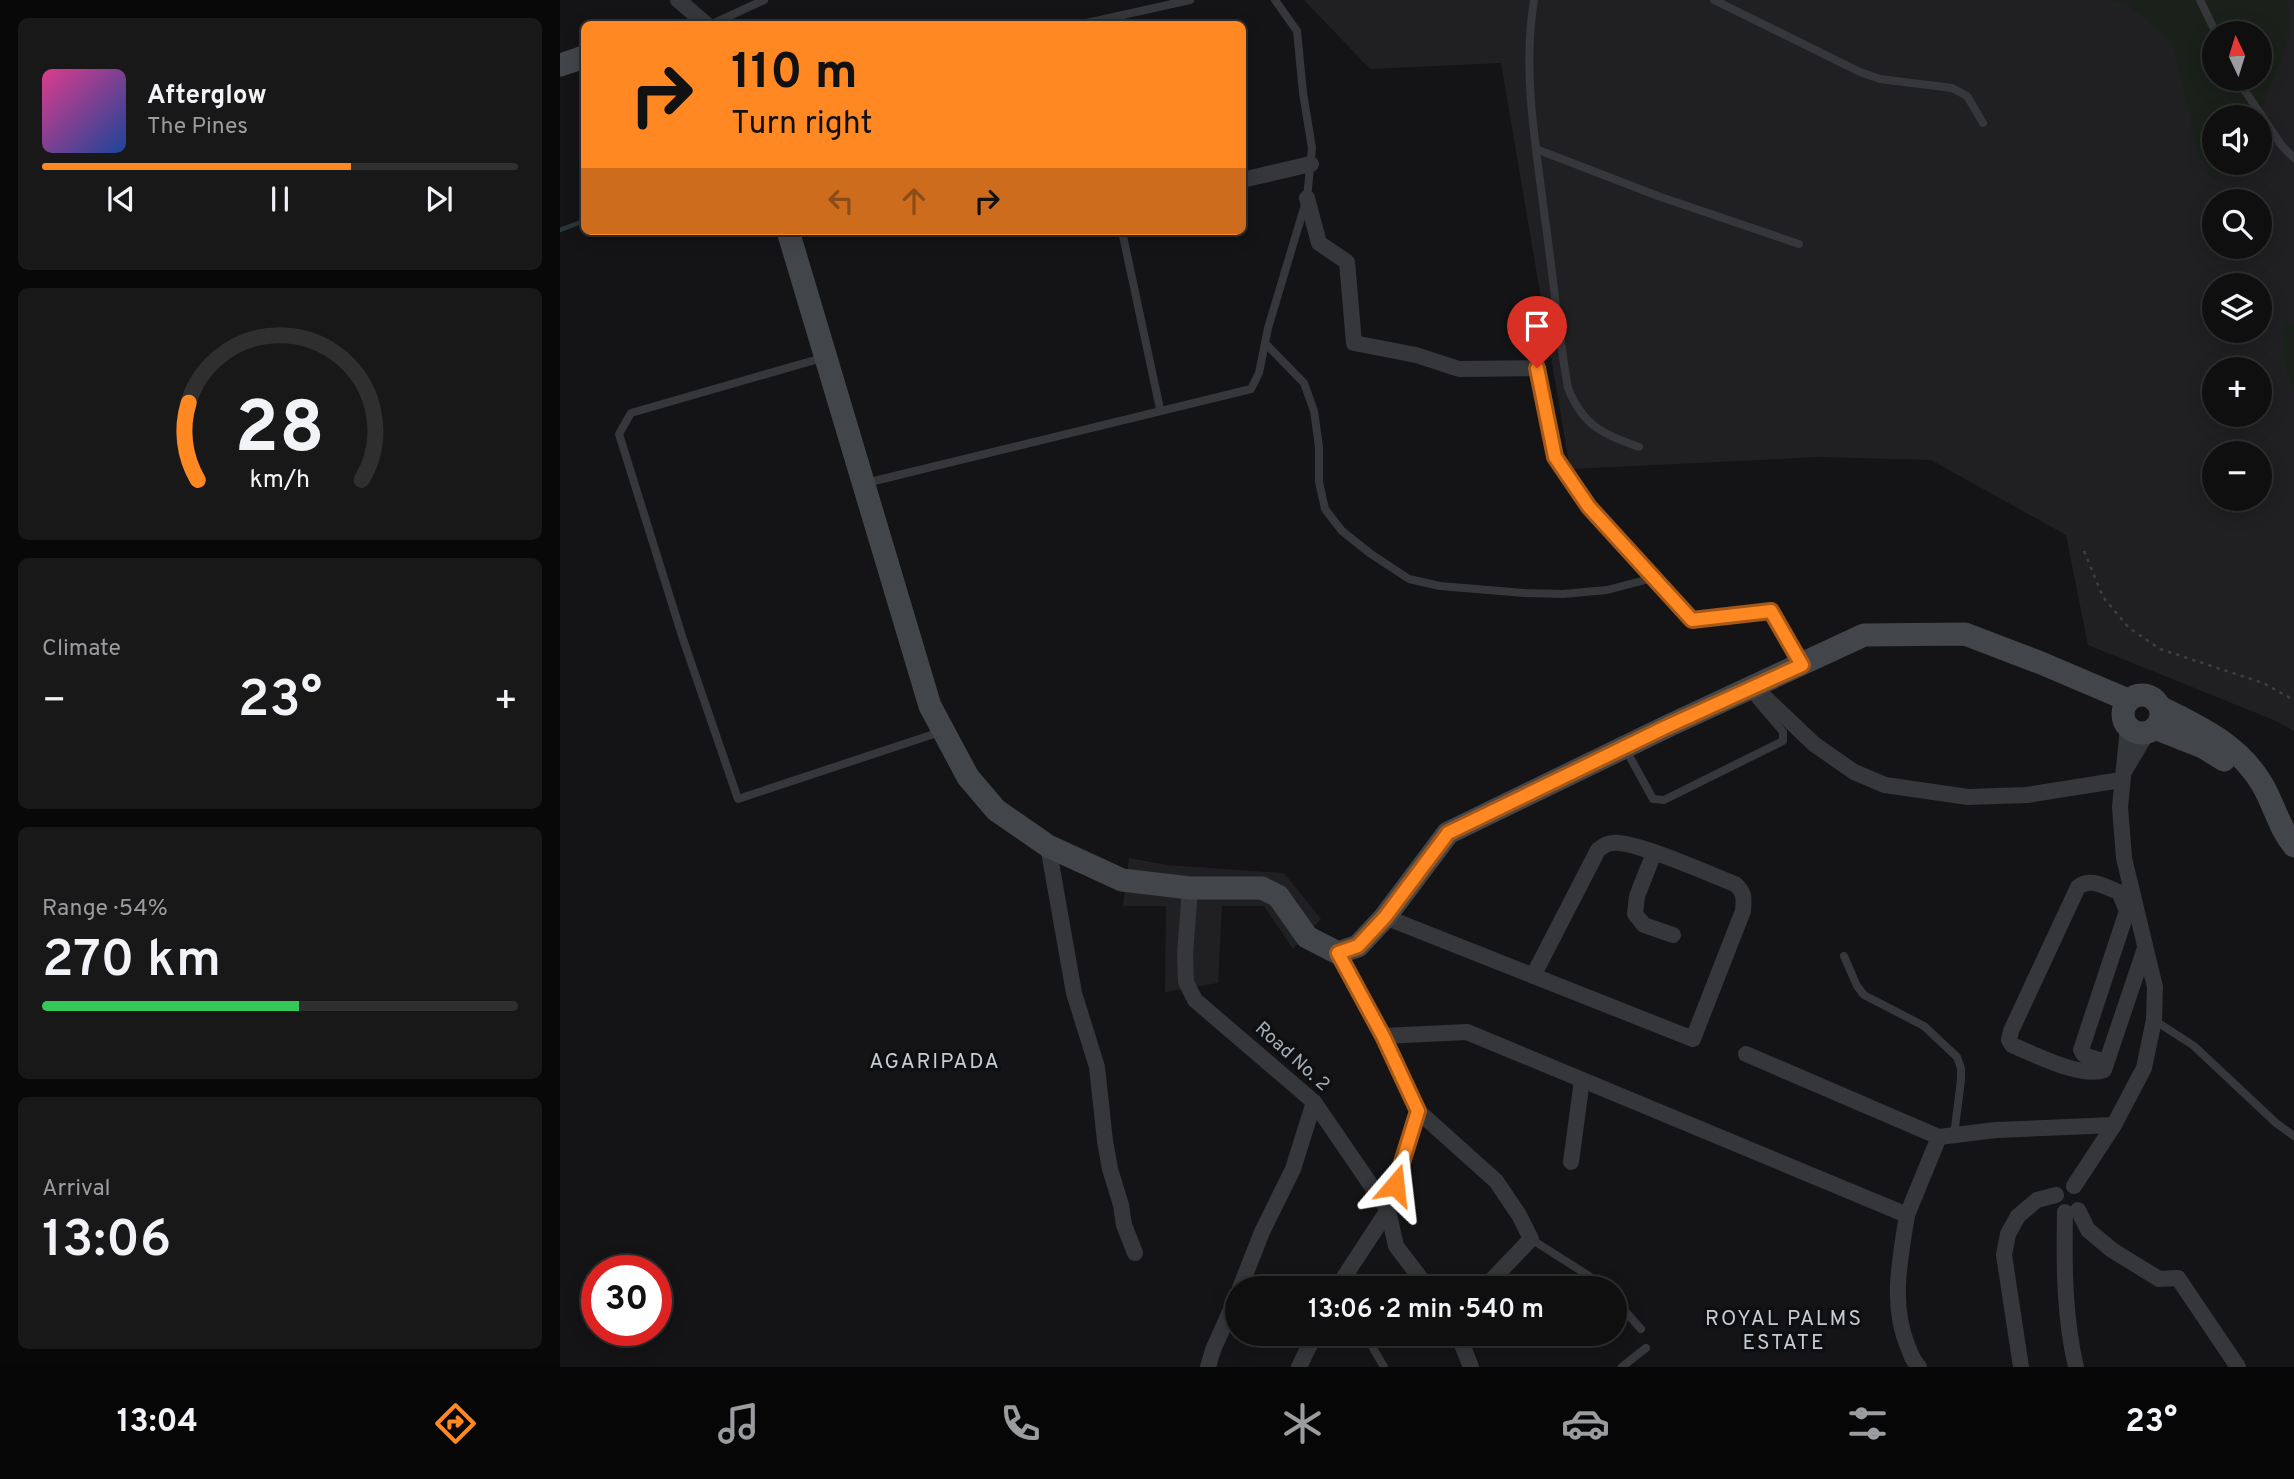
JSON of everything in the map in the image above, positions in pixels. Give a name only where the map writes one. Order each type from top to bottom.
[{"type":"street","points":[[678,0],[702,21]]},
{"type":"street","points":[[560,65],[581,58]]},
{"type":"street","points":[[1246,179],[1311,164]]},
{"type":"street","points":[[1307,198],[1319,243],[1347,261],[1354,342],[1416,355],[1459,369],[1537,368],[1555,457],[1589,507],[1692,620],[1771,611],[1802,665]]},
{"type":"street","points":[[789,235],[930,706],[968,777],[996,810],[1048,846],[1122,880],[1190,888],[1262,888],[1278,896],[1307,937],[1338,953],[1383,1036],[1418,1111],[1496,1181],[1519,1215],[1531,1239],[1496,1276]]},
{"type":"street","points":[[1338,953],[1358,946],[1385,917],[1448,833],[1864,635],[1965,634],[2128,700],[2142,695],[2149,696],[2147,724],[2122,776],[2120,807],[2124,858],[2155,987],[2154,1020],[2144,1068],[2114,1125],[2074,1186]]},
{"type":"street","points":[[1750,689],[1814,744],[1854,772],[1885,785],[1968,797],[2028,795],[2122,776]]},
{"type":"street","points":[[2128,700],[2122,714],[2147,724],[2214,735],[2236,751],[2251,766],[2287,838],[2294,846]]},
{"type":"street","points":[[1385,917],[1532,976],[1693,1039],[1738,922],[1745,898],[1742,890],[1735,884],[1654,853],[1616,842],[1606,844],[1598,850],[1532,976]]},
{"type":"street","points":[[1048,846],[1074,993],[1097,1067],[1110,1170],[1124,1224],[1135,1253]]},
{"type":"street","points":[[1654,853],[1637,896],[1635,914],[1644,925],[1673,935]]},
{"type":"street","points":[[2106,1062],[2084,1055],[2081,1050],[2127,911],[2119,892],[2090,881],[2078,887],[2011,1031],[2009,1040],[2012,1045],[2070,1067],[2098,1072],[2104,1070],[2145,948]]},
{"type":"street","name":"Road No. 2","points":[[1190,888],[1185,955],[1186,982],[1195,1000],[1314,1102],[1388,1210],[1396,1246],[1419,1276]]},
{"type":"street","points":[[1383,1036],[1468,1032],[1907,1215]]},
{"type":"street","points":[[1746,1054],[1946,1136],[1996,1130],[2114,1125]]},
{"type":"street","points":[[1572,1162],[1582,1080]]},
{"type":"street","points":[[1245,1276],[1262,1232],[1293,1169],[1314,1102]]},
{"type":"street","points":[[1346,1276],[1388,1210],[1418,1111]]},
{"type":"street","points":[[1919,1367],[1902,1333],[1897,1298],[1898,1267],[1907,1215],[1946,1136]]},
{"type":"street","points":[[2021,1367],[2004,1255],[2008,1234],[2018,1216],[2037,1200],[2056,1195],[2066,1186],[2074,1186]]},
{"type":"street","points":[[2074,1186],[2082,1197],[2081,1204],[2071,1211],[2064,1254],[2068,1332],[2076,1367]]},
{"type":"street","points":[[2056,1195],[2059,1209],[2071,1211],[2112,1250],[2159,1279],[2178,1278],[2238,1367]]},
{"type":"street","points":[[1209,1367],[1225,1323]]},
{"type":"street","points":[[1299,1367],[1309,1346]]},
{"type":"street","points":[[1463,1346],[1471,1367]]},
{"type":"lane","points":[[718,21],[764,0]]},
{"type":"lane","points":[[1095,21],[1189,0]]},
{"type":"lane","points":[[863,484],[1251,388],[1259,373],[1265,343],[1307,198],[1312,148],[1297,31],[1275,0]]},
{"type":"lane","points":[[1534,0],[1529,77],[1568,388],[1576,407],[1588,423],[1609,436],[1639,447]]},
{"type":"lane","points":[[1714,0],[1860,72],[1900,82],[1952,88],[1967,96],[1983,123]]},
{"type":"lane","points":[[2200,0],[2210,21]]},
{"type":"lane","points":[[2245,91],[2282,146],[2294,158]]},
{"type":"lane","points":[[1536,149],[1799,244]]},
{"type":"lane","points":[[1123,235],[1160,409]]},
{"type":"lane","points":[[1265,343],[1304,383],[1314,411],[1319,447],[1319,482],[1325,509],[1342,531],[1409,579],[1440,586],[1563,594],[1607,590],[1653,578]]},
{"type":"lane","points":[[825,357],[631,413],[620,434],[683,639],[738,799],[943,731]]},
{"type":"lane","points":[[1625,747],[1653,799],[1664,800],[1783,741],[1783,732],[1750,689]]},
{"type":"lane","points":[[1844,956],[1857,986],[1864,995],[1924,1026],[1957,1057],[1961,1080],[1946,1136]]},
{"type":"lane","points":[[2154,1020],[2194,1046],[2276,1123],[2294,1136]]},
{"type":"lane","points":[[1531,1239],[1589,1276]]},
{"type":"lane","points":[[1627,1314],[1640,1329]]},
{"type":"lane","points":[[1372,1346],[1384,1367]]},
{"type":"lane","points":[[1622,1367],[1646,1348]]},
{"type":"path","points":[[2084,551],[2103,597],[2129,628],[2160,649],[2263,683],[2294,700]]},
{"type":"shaded area","points":[[1304,0],[2294,0],[2294,731],[2276,721],[2088,645],[2066,535],[1931,460],[1819,457],[1570,469],[1501,63],[1370,69]]},
{"type":"shaded area","points":[[2107,0],[2286,0],[2289,5],[2289,38],[2272,81],[2272,21],[2202,21],[2202,91],[2268,91],[2263,105],[2202,105],[2202,160],[2171,41],[2126,3]]},
{"type":"shaded area","points":[[2211,175],[2220,175],[2215,182]]},
{"type":"shaded area","points":[[2285,323],[2294,323],[2294,393],[2284,358]]},
{"type":"shaded area","points":[[1129,858],[1167,865],[1284,873],[1321,919],[1293,949],[1264,906],[1222,906],[1218,983],[1165,992],[1166,906],[1123,906]]},
{"type":"waterway","points":[[560,230],[581,222]]},
{"type":"district","name":"AGARIPADA","points":[[935,1062]]},
{"type":"district","name":"ROYAL PALMS ESTATE","points":[[1784,1331]]},
{"type":"route","points":[[1395,1185],[1418,1111],[1383,1036],[1338,953],[1358,946],[1385,917],[1448,833],[1668,726],[1802,665],[1771,611],[1692,620],[1589,507],[1555,457],[1537,368]]}]
